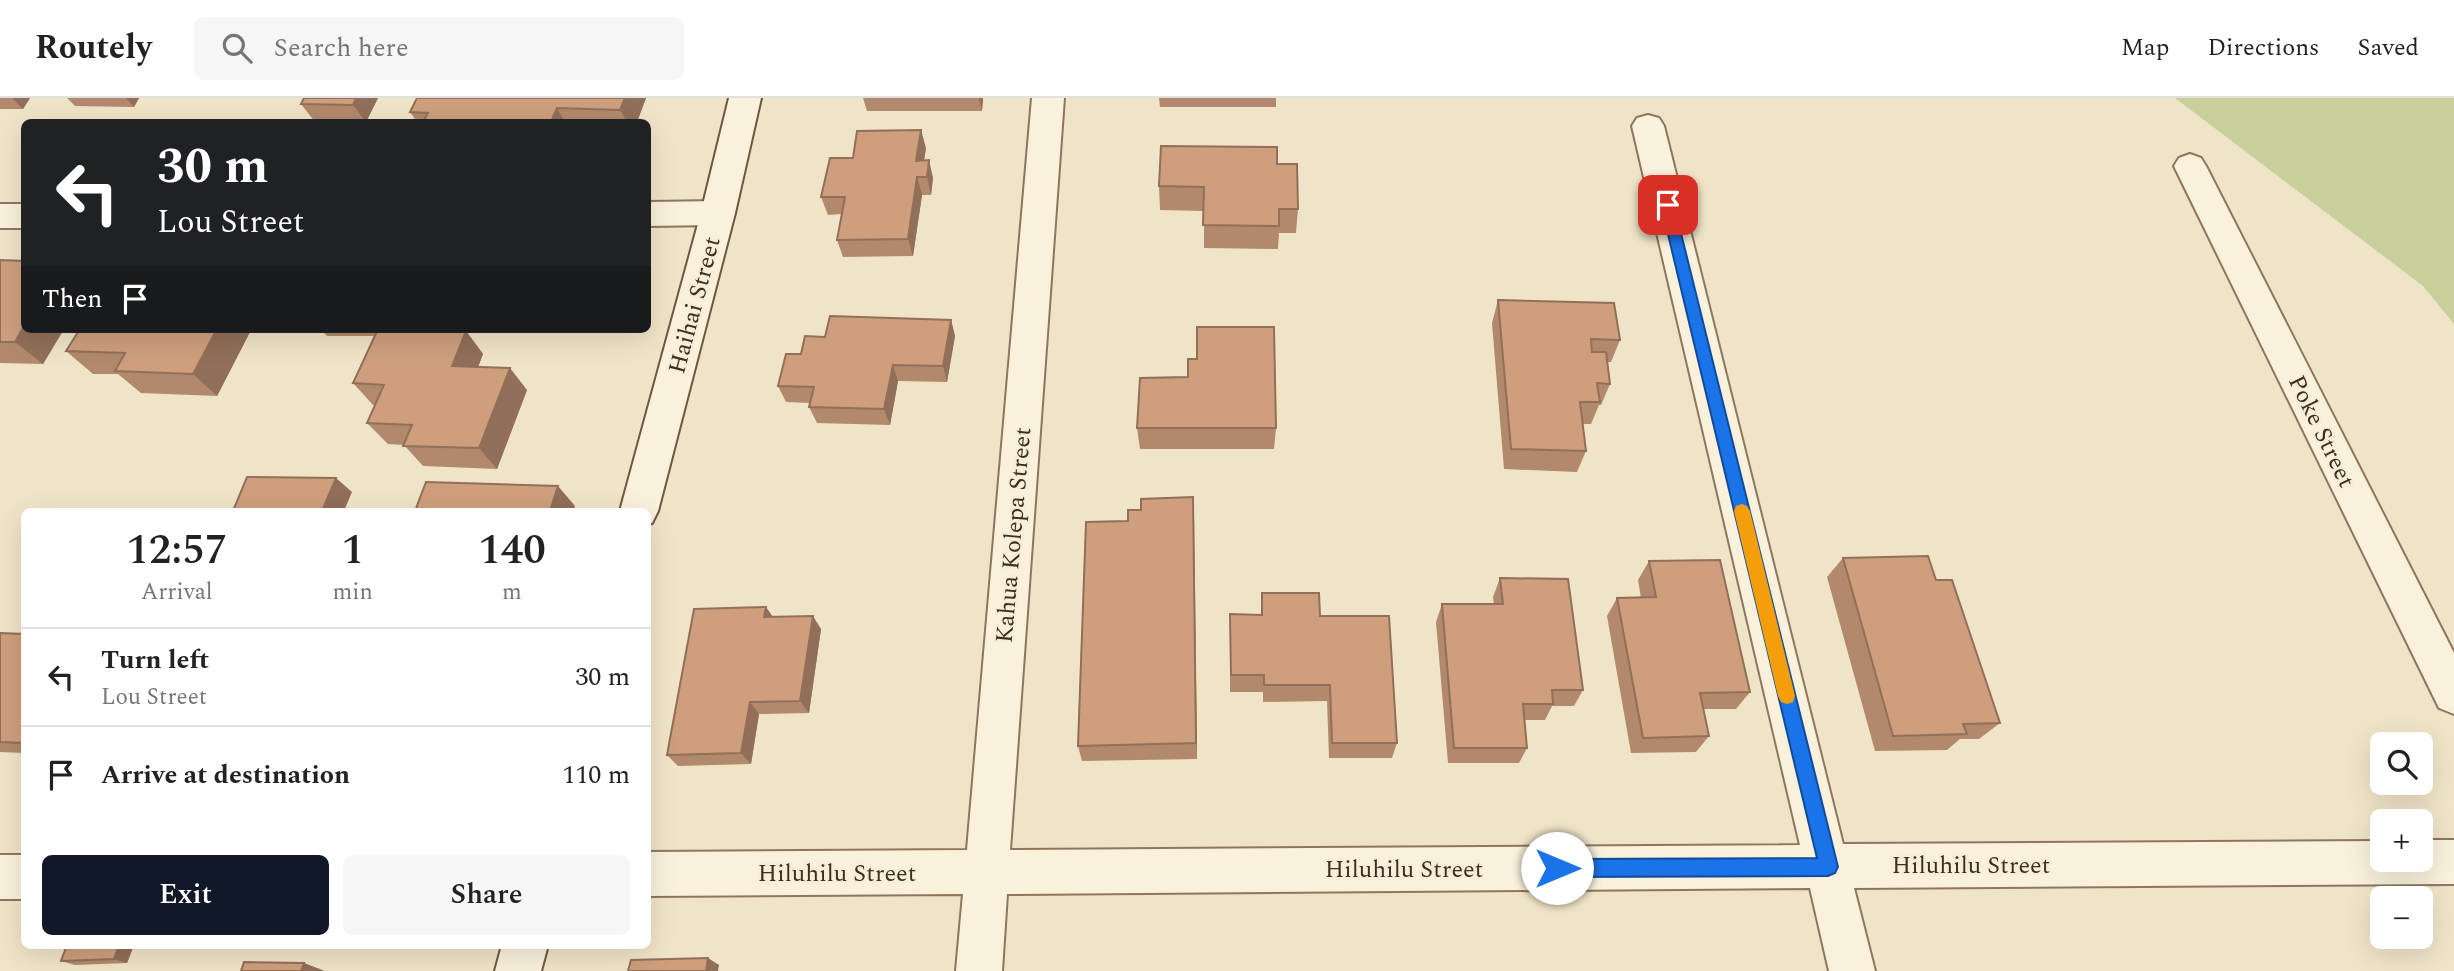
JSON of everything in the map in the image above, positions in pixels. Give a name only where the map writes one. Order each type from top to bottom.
[{"type":"street","name":"Haihai Street","points":[[640,508],[718,213],[745,98]]},
{"type":"street","name":"Kahua Kolepa Street","points":[[979,971],[1048,98]]},
{"type":"street","points":[[1648,126],[1852,971]]},
{"type":"street","name":"Poke Street","points":[[2190,166],[2454,695]]},
{"type":"street","points":[[651,214],[718,213]]},
{"type":"street","points":[[0,216],[21,216]]},
{"type":"street","name":"Hiluhilu Street","points":[[651,874],[2454,862]]},
{"type":"street","points":[[0,877],[21,877]]},
{"type":"street","points":[[518,971],[524,949]]},
{"type":"green space","points":[[2175,98],[2454,98],[2454,324],[2423,286]]},
{"type":"building","points":[[304,98],[356,98],[353,105],[301,104]]},
{"type":"building","points":[[417,98],[625,98],[620,110],[557,108],[552,119],[425,119],[428,113],[410,112]]},
{"type":"building","points":[[921,130],[916,161],[929,160],[927,177],[917,177],[908,239],[837,240],[845,197],[821,197],[830,158],[853,158],[857,131]]},
{"type":"building","points":[[1161,146],[1277,147],[1277,164],[1297,164],[1298,209],[1279,209],[1279,226],[1203,225],[1204,187],[1159,186]]},
{"type":"building","points":[[0,260],[21,261],[21,331],[15,342],[0,342]]},
{"type":"building","points":[[1498,300],[1614,303],[1620,340],[1591,339],[1592,352],[1606,352],[1610,384],[1597,383],[1600,402],[1580,402],[1586,451],[1511,449]]},
{"type":"building","points":[[830,316],[951,320],[943,366],[893,365],[884,409],[809,407],[814,387],[778,386],[786,354],[801,354],[805,336],[825,337]]},
{"type":"building","points":[[1197,327],[1274,327],[1276,428],[1137,428],[1140,378],[1188,377],[1188,359],[1197,359]]},
{"type":"building","points":[[77,333],[215,333],[193,374],[115,371],[125,353],[66,351]]},
{"type":"building","points":[[376,333],[465,333],[452,366],[510,368],[479,448],[403,446],[412,425],[367,423],[384,385],[353,383]]},
{"type":"building","points":[[247,477],[336,478],[323,508],[234,508]]},
{"type":"building","points":[[426,482],[558,486],[551,508],[416,508]]},
{"type":"building","points":[[1193,497],[1196,743],[1078,746],[1086,522],[1128,521],[1128,510],[1141,510],[1141,499]]},
{"type":"building","points":[[1928,556],[1936,580],[1952,580],[2000,723],[1963,724],[1967,734],[1893,736],[1843,558]]},
{"type":"building","points":[[1720,560],[1750,692],[1700,693],[1709,736],[1643,738],[1617,598],[1656,597],[1649,561]]},
{"type":"building","points":[[1500,578],[1568,579],[1583,690],[1552,690],[1553,704],[1523,704],[1527,748],[1454,748],[1442,604],[1503,604]]},
{"type":"building","points":[[1262,593],[1319,593],[1320,616],[1389,616],[1397,743],[1332,743],[1330,685],[1264,685],[1264,675],[1231,675],[1230,614],[1262,615]]},
{"type":"building","points":[[766,607],[764,617],[813,616],[800,701],[750,702],[741,753],[667,755],[694,609]]},
{"type":"building","points":[[0,633],[21,634],[21,743],[0,742]]},
{"type":"building","points":[[66,949],[118,949],[114,959],[61,961]]},
{"type":"building","points":[[708,958],[706,971],[628,971],[631,960]]},
{"type":"building","points":[[244,962],[304,963],[301,971],[241,971]]},
{"type":"slow traffic","points":[[1742,511],[1787,696]]},
{"type":"route","points":[[1557,868],[1828,867],[1668,205]]}]
